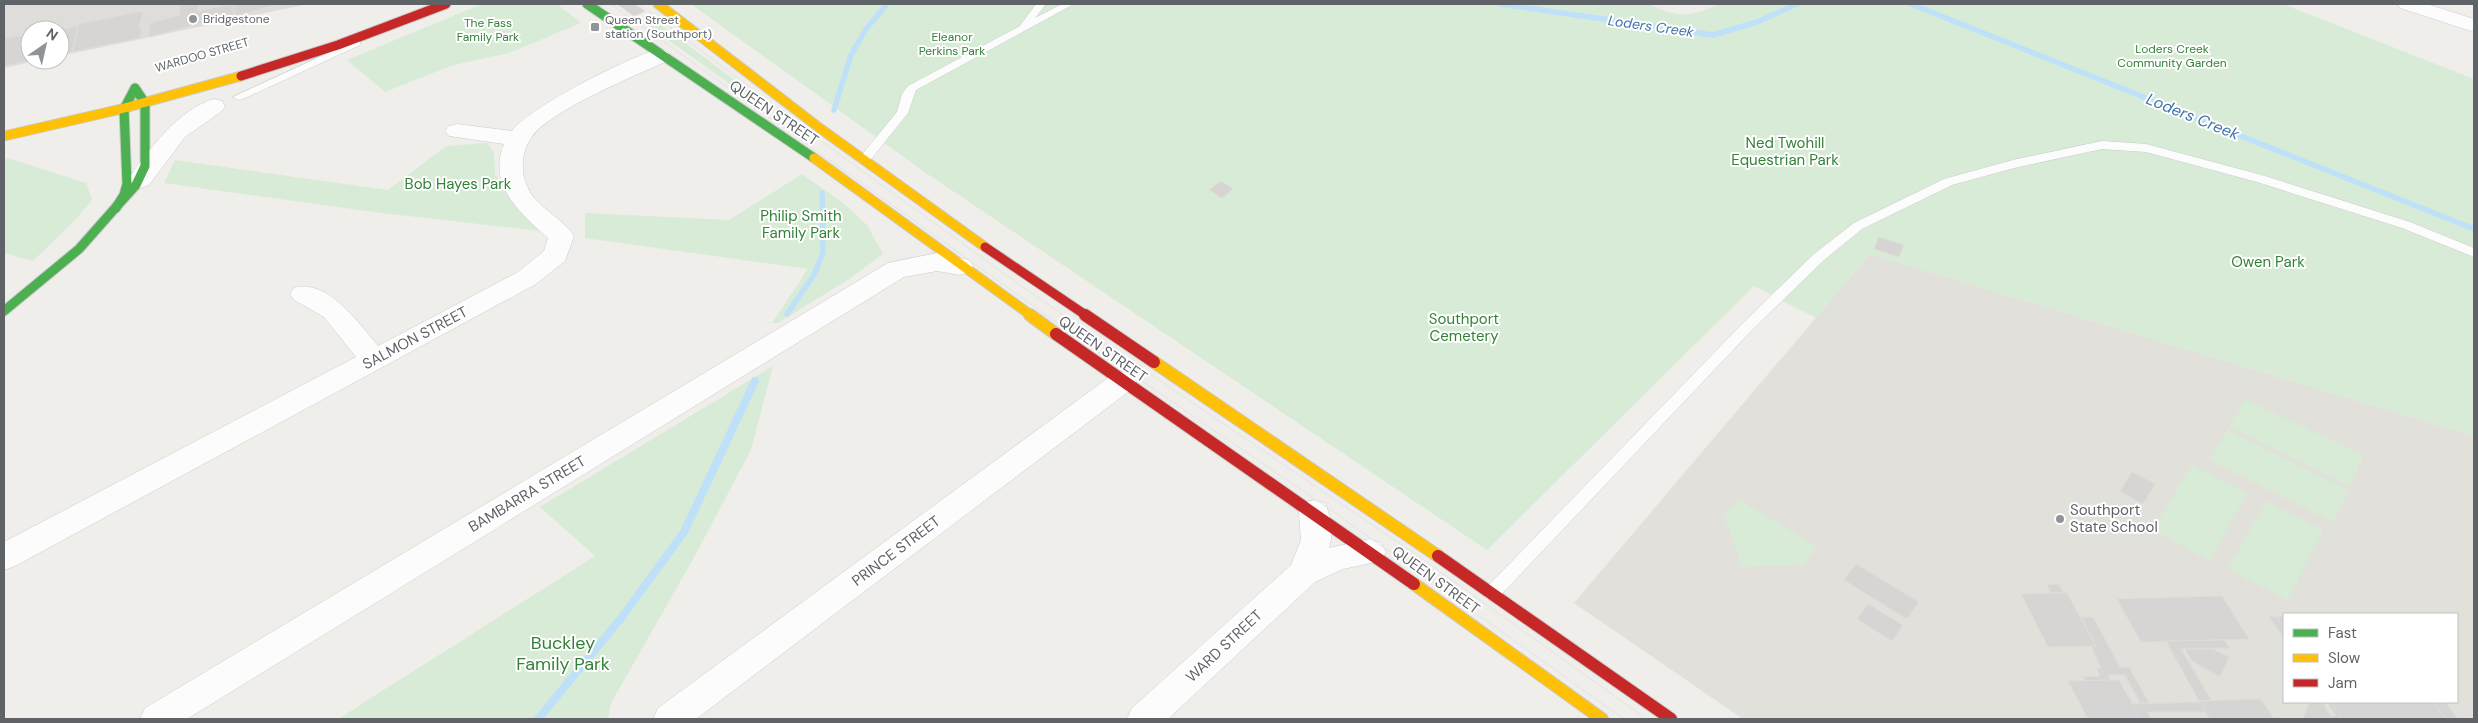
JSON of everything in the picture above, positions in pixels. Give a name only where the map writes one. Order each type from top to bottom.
[{"type":"street","points":[[4,136],[124,109],[273,66],[400,23],[446,4]]},
{"type":"street","name":"QUEEN STREET","points":[[588,4],[659,56],[737,105],[1122,382],[1314,512],[1602,719]]},
{"type":"street","name":"QUEEN STREET","points":[[658,4],[864,160],[1048,292],[1352,496],[1671,719]]},
{"type":"street","points":[[2407,4],[2474,26]]},
{"type":"street","name":"SALMON STREET","points":[[4,557],[527,278],[556,255],[561,236],[518,193],[510,170],[512,150],[524,130],[554,108],[659,56]]},
{"type":"street","points":[[4,311],[78,249],[116,208],[133,174],[145,166],[145,103],[140,87]]},
{"type":"street","points":[[120,92],[140,87]]},
{"type":"street","points":[[133,174],[124,109],[140,87]]},
{"type":"street","points":[[116,208],[133,174],[177,132],[214,106]]},
{"type":"street","points":[[36,129],[84,130]]},
{"type":"street","points":[[457,131],[519,139]]},
{"type":"street","points":[[113,139],[120,148],[133,174]]},
{"type":"street","name":"BAMBARRA STREET","points":[[897,269],[912,242],[910,229]]},
{"type":"street","name":"BAMBARRA STREET","points":[[157,719],[897,269],[931,262],[960,266]]},
{"type":"street","points":[[303,294],[333,310],[374,360]]},
{"type":"street","name":"PRINCE STREET","points":[[670,719],[1122,382]]},
{"type":"street","name":"WARD STREET","points":[[1304,573],[1316,540],[1314,512]]},
{"type":"street","name":"WARD STREET","points":[[1144,719],[1304,573],[1339,557],[1370,552]]},
{"type":"lane","points":[[1003,39],[1025,24],[1041,4]]},
{"type":"lane","points":[[864,160],[902,113],[906,94],[910,90],[1070,4]]},
{"type":"lane","points":[[239,97],[400,23]]},
{"type":"lane","points":[[1492,594],[1746,327],[1819,257],[1858,226],[1948,182],[2013,164],[2102,145],[2146,148],[2261,179],[2406,225],[2474,253]]},
{"type":"shaded area","points":[[4,4],[308,4],[70,54],[70,20],[20,20],[20,65],[4,68]]},
{"type":"shaded area","name":"Southport State School","points":[[1870,254],[2474,436],[2474,719],[1743,719],[1574,603]]},
{"type":"green space","name":"The Fass Family Park","points":[[482,4],[557,4],[581,23],[509,53],[453,65],[385,92],[347,60]]},
{"type":"green space","points":[[691,4],[1648,4],[1669,12],[1684,15],[1699,12],[1719,4],[2283,4],[2474,79],[2474,436],[1870,254],[1816,318],[1754,286],[1487,550],[926,173]]},
{"type":"green space","points":[[658,23],[668,30],[665,32],[667,34],[671,32],[766,104],[761,106],[650,27]]},
{"type":"green space","name":"Bob Hayes Park","points":[[487,143],[494,152],[495,175],[528,212],[540,231],[382,213],[164,183],[175,160],[388,190],[446,146]]},
{"type":"green space","points":[[8,158],[86,183],[92,200],[77,218],[33,261],[4,253],[4,159]]},
{"type":"green space","name":"Philip Smith Family Park","points":[[802,174],[842,202],[867,225],[883,254],[849,279],[778,323],[772,323],[808,269],[585,238],[585,213],[729,220]]},
{"type":"green space","name":"Buckley Family Park","points":[[773,366],[751,450],[692,561],[611,703],[608,719],[338,719],[595,556],[540,507]]},
{"type":"green space","points":[[2245,399],[2364,456],[2350,486],[2229,427]]},
{"type":"green space","points":[[2227,430],[2349,490],[2333,522],[2210,460]]},
{"type":"green space","points":[[2192,465],[2247,493],[2210,561],[2153,530]]},
{"type":"green space","points":[[1738,499],[1817,547],[1804,565],[1742,567],[1724,516]]},
{"type":"green space","points":[[2266,501],[2323,530],[2288,601],[2228,569]]},
{"type":"building","name":"Bridgestone","points":[[179,4],[198,4],[198,11],[233,4],[234,15],[148,37],[150,23],[180,15]]},
{"type":"building","points":[[233,4],[279,4],[235,16]]},
{"type":"building","points":[[617,4],[634,4],[645,11],[634,16]]},
{"type":"building","points":[[143,11],[139,28],[142,27],[140,38],[72,52],[79,24]]},
{"type":"building","points":[[78,26],[72,52],[70,52],[70,28]]},
{"type":"building","points":[[20,36],[20,63],[4,66],[4,39]]},
{"type":"building","points":[[1221,181],[1233,189],[1222,198],[1209,190]]},
{"type":"building","points":[[1879,237],[1904,245],[1899,257],[1874,249]]},
{"type":"building","points":[[2132,472],[2155,484],[2143,504],[2120,491]]},
{"type":"building","points":[[1856,564],[1919,602],[1907,619],[1844,580]]},
{"type":"building","points":[[2058,584],[2064,593],[2051,593],[2047,585]]},
{"type":"building","points":[[2067,593],[2096,646],[2048,647],[2021,594]]},
{"type":"building","points":[[2222,596],[2249,639],[2141,642],[2117,599]]},
{"type":"building","points":[[1868,604],[1903,625],[1892,641],[1857,619]]},
{"type":"building","points":[[2268,615],[2276,617],[2283,628],[2283,638]]},
{"type":"building","points":[[2283,616],[2283,628],[2276,617]]},
{"type":"building","points":[[2081,617],[2093,617],[2120,667],[2129,667],[2149,703],[2140,703],[2125,675],[2108,675],[2110,680],[2085,681],[2083,677],[2100,676],[2096,668],[2101,668],[2091,646],[2096,646]]},
{"type":"building","points":[[2224,640],[2230,648],[2181,649],[2211,700],[2199,701],[2166,641]]},
{"type":"building","points":[[2185,649],[2213,649],[2229,657],[2220,677],[2191,660]]},
{"type":"building","points":[[2119,680],[2141,719],[2088,719],[2068,681]]},
{"type":"building","points":[[2261,699],[2274,719],[2210,719],[2199,701]]},
{"type":"building","points":[[2200,702],[2206,712],[2148,712],[2151,719],[2141,719],[2132,704]]},
{"type":"building","points":[[2309,703],[2324,703],[2332,719],[2303,719]]},
{"type":"building","points":[[2328,703],[2332,703],[2342,719],[2332,719],[2330,716],[2336,716]]},
{"type":"building","points":[[2332,703],[2434,703],[2446,719],[2342,719]]},
{"type":"building","points":[[2434,703],[2447,703],[2458,719],[2446,719]]},
{"type":"waterway","points":[[834,110],[851,55],[866,29],[887,4]]},
{"type":"waterway","name":"Loders Creek","points":[[1500,4],[1713,35],[1757,22],[1797,4]]},
{"type":"waterway","name":"Loders Creek","points":[[1911,4],[2474,229]]},
{"type":"waterway","points":[[787,314],[814,275],[823,253],[822,193]]},
{"type":"waterway","points":[[538,719],[622,617],[684,532],[755,381]]},
{"type":"tram line","points":[[611,4],[1071,333],[1331,510],[1624,719]]},
{"type":"tram line","points":[[639,4],[840,155],[1034,295],[1421,558],[1647,719]]},
{"type":"traffic: fast","points":[[587,4],[671,63],[814,158]]},
{"type":"traffic: fast","points":[[4,311],[79,249],[136,185],[145,166],[145,103],[135,88],[124,109],[127,184],[124,195],[116,208]]},
{"type":"traffic: slow","points":[[658,4],[821,129],[985,247]]},
{"type":"traffic: slow","points":[[4,136],[117,110],[241,76]]},
{"type":"traffic: slow","points":[[814,158],[1056,334]]},
{"type":"traffic: slow","points":[[1154,362],[1438,556]]},
{"type":"traffic: slow","points":[[1414,584],[1602,719]]},
{"type":"traffic: jam","points":[[241,76],[338,45],[446,4]]},
{"type":"traffic: jam","points":[[985,247],[1154,362]]},
{"type":"traffic: jam","points":[[1056,334],[1414,584]]},
{"type":"traffic: jam","points":[[1438,556],[1671,719]]},
{"type":"place","name":"Bridgestone","points":[[193,19]]},
{"type":"place","name":"Queen Street station (Southport)","points":[[595,27]]},
{"type":"place","name":"Southport State School","points":[[2060,519]]},
{"type":"park label","name":"Eleanor Perkins Park","points":[[952,44]]},
{"type":"park label","name":"Loders Creek Community Garden","points":[[2172,56]]},
{"type":"park label","name":"Ned Twohill Equestrian Park","points":[[1785,152]]},
{"type":"park label","name":"Owen Park","points":[[2268,262]]},
{"type":"park label","name":"Southport Cemetery","points":[[1464,328]]}]
